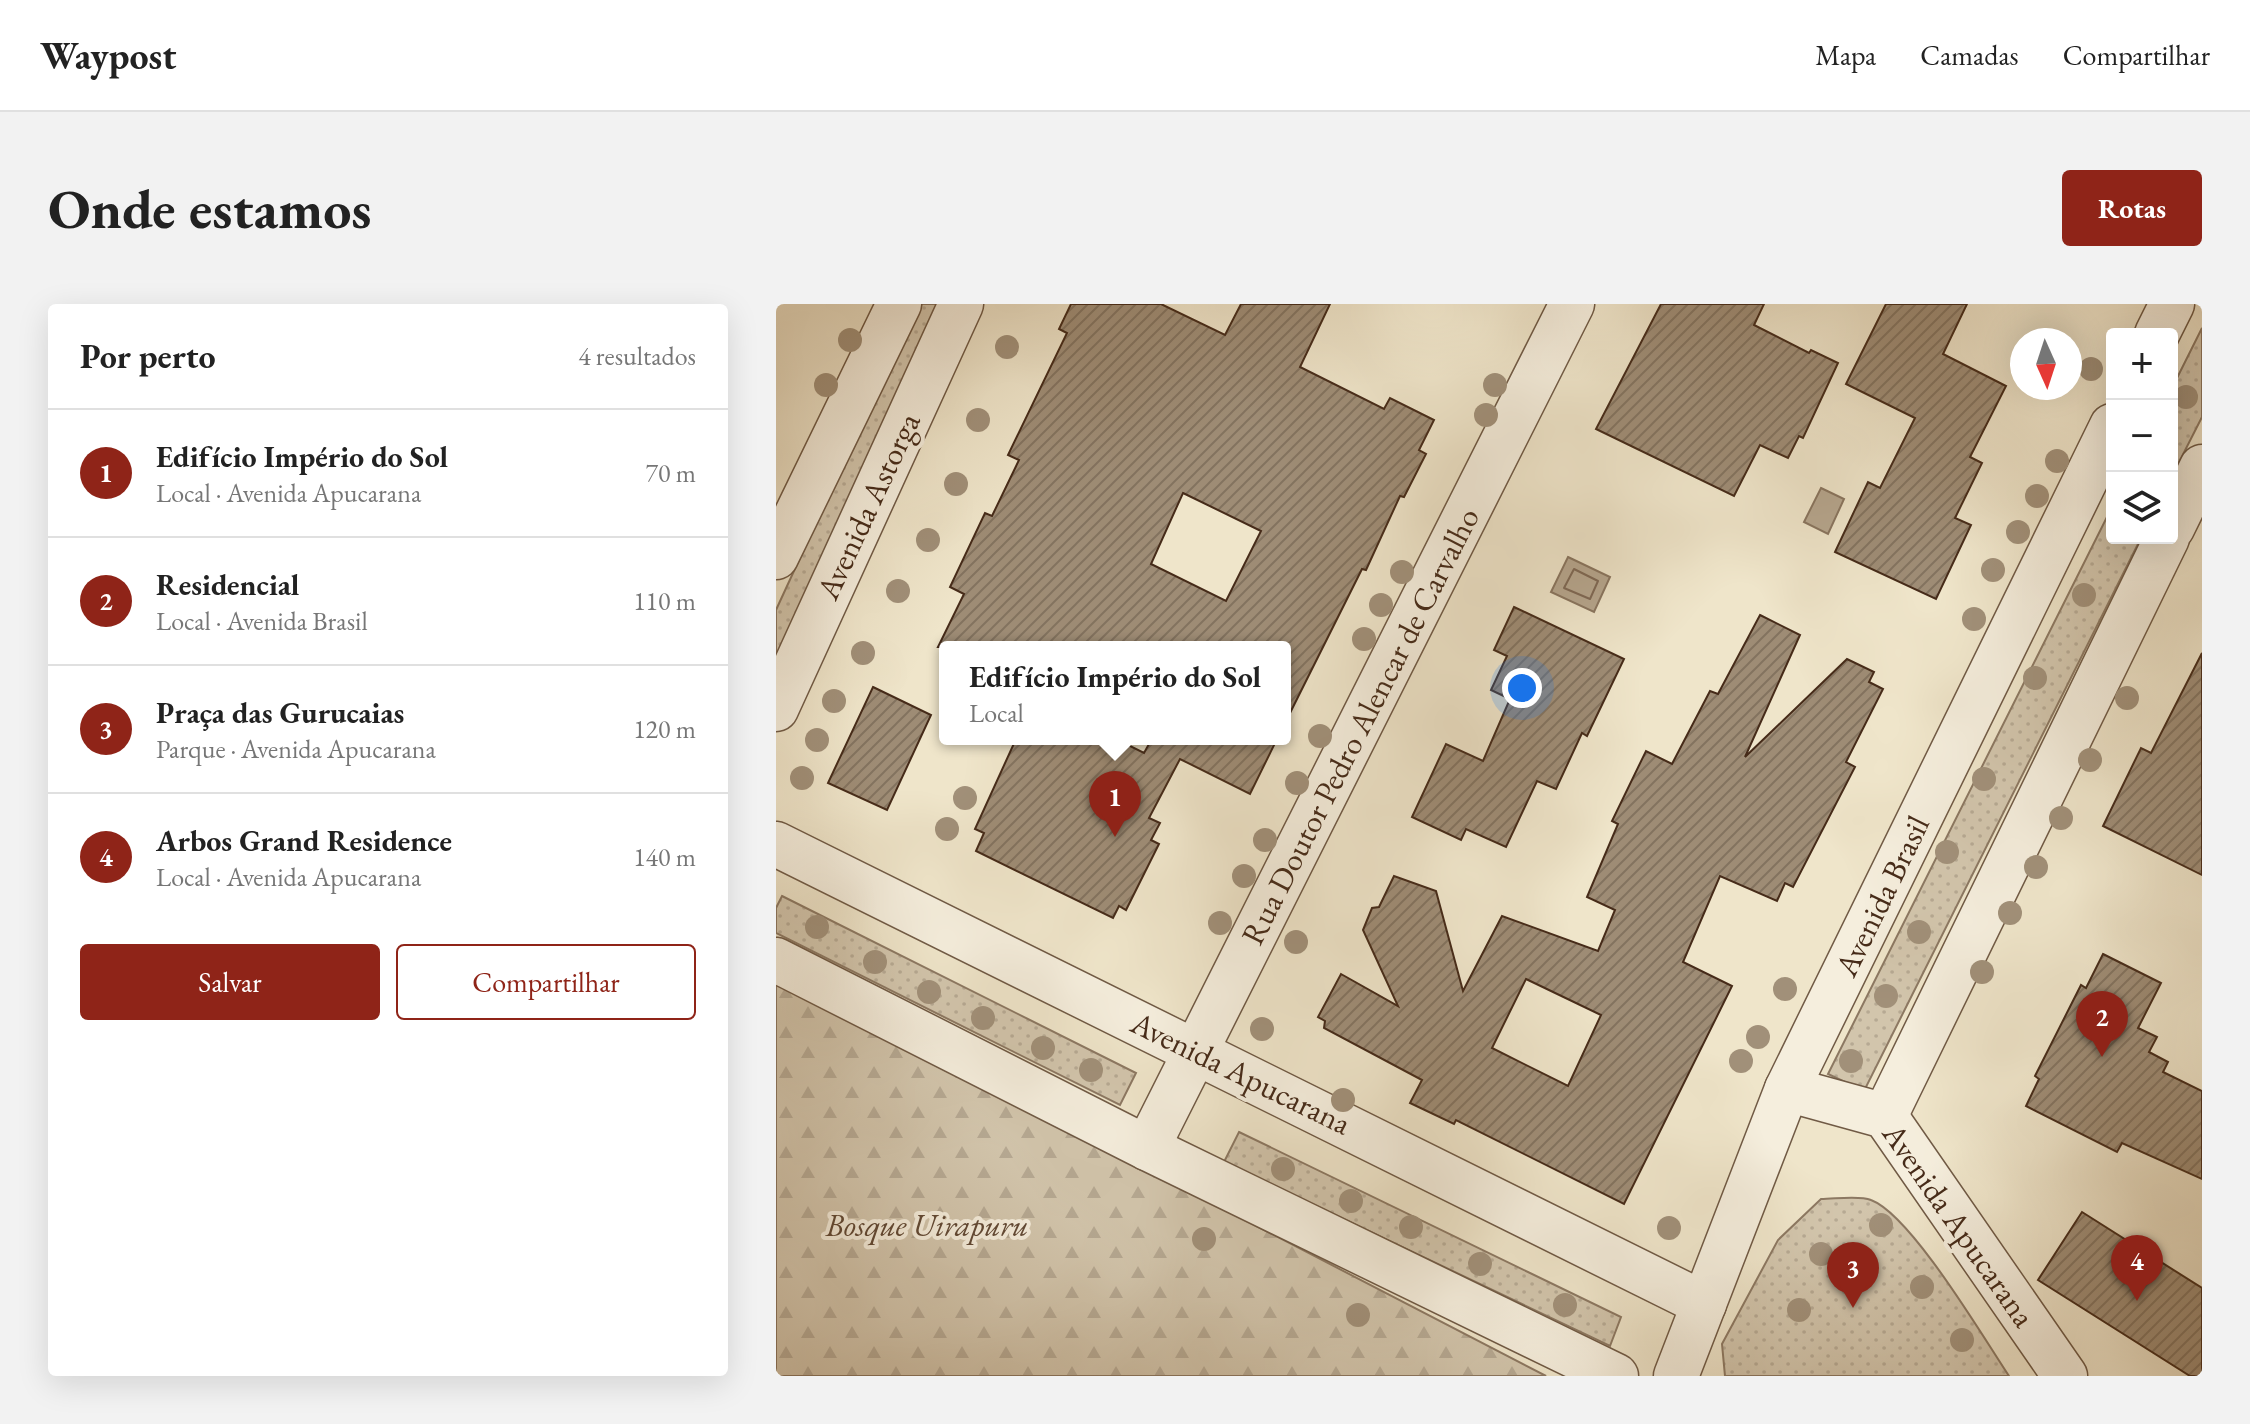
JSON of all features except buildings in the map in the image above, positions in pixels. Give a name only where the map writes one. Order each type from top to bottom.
[{"type":"street","name":"Avenida Astorga","points":[[776,557],[899,304]]},
{"type":"street","name":"Avenida Astorga","points":[[776,709],[961,304]]},
{"type":"street","name":"Rua Doutor Pedro Alencar de Carvalho","points":[[1147,1148],[1572,304]]},
{"type":"street","points":[[2160,328],[2172,304]]},
{"type":"street","name":"Avenida Brasil","points":[[1676,1376],[1787,1089],[2106,438]]},
{"type":"street","points":[[2178,516],[2202,467]]},
{"type":"street","points":[[1885,1116],[2164,544]]},
{"type":"street","name":"Avenida Apucarana","points":[[776,844],[1704,1304]]},
{"type":"street","points":[[776,960],[1147,1148],[1616,1376]]},
{"type":"street","name":"Avenida Apucarana","points":[[1787,1089],[1885,1116],[2065,1376]]},
{"type":"green space","points":[[917,304],[950,304],[776,687],[776,610]]},
{"type":"green space","points":[[2202,328],[2202,417],[2178,464],[2178,400],[2178,376]]},
{"type":"green space","points":[[2106,519],[2106,544],[2138,544],[1864,1091],[1828,1074]]},
{"type":"green space","points":[[782,896],[1136,1073],[1120,1105],[776,933],[776,908]]},
{"type":"green space","name":"Bosque Uirapuru","points":[[776,977],[1546,1376],[776,1376]]},
{"type":"green space","points":[[1239,1132],[1621,1317],[1610,1346],[1224,1162]]},
{"type":"green space","points":[[1821,1199],[1866,1199],[1887,1210],[1906,1228],[1945,1279],[2009,1376],[1725,1376],[1722,1344],[1778,1240]]},
{"type":"water","points":[[1821,488],[1844,499],[1828,534],[1804,522]]},
{"type":"water","points":[[1568,557],[1610,577],[1594,612],[1551,592]]},
{"type":"place","name":"Edifício Império do Sol","points":[[1115,837]]},
{"type":"place","name":"Residencial","points":[[2102,1057]]},
{"type":"place","name":"Arbos Grand Residence","points":[[2137,1301]]},
{"type":"place","name":"Praça das Gurucaias","points":[[1853,1308]]}]
